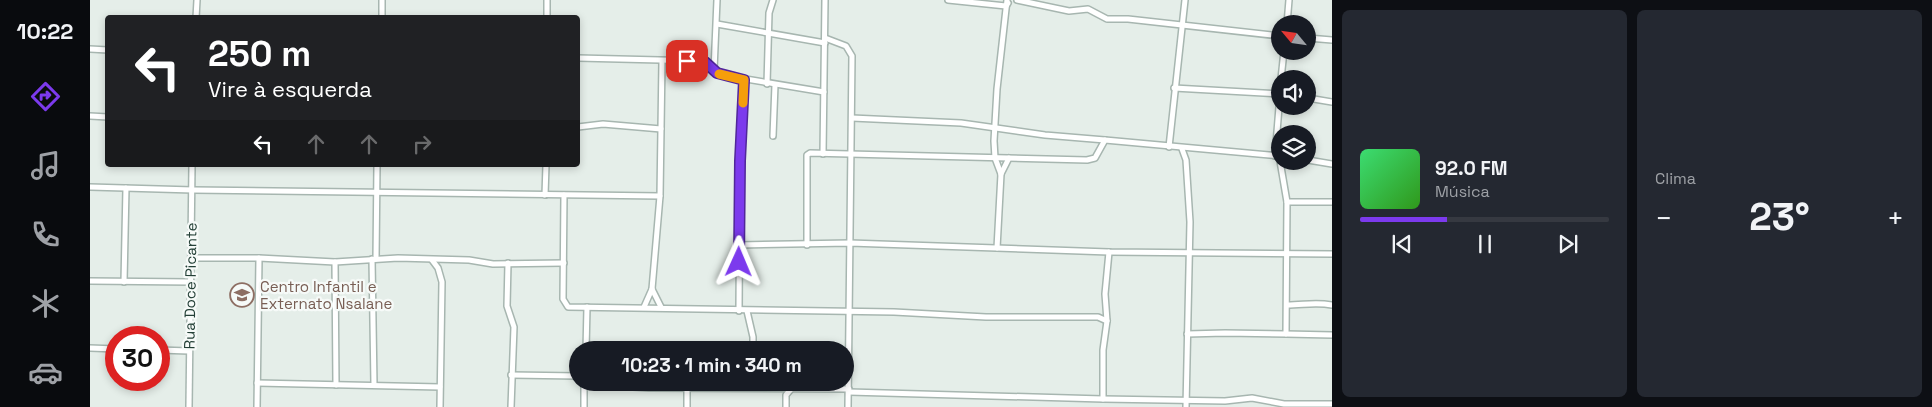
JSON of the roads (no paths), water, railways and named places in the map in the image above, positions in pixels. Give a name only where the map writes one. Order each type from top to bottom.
[{"type":"street","points":[[196,15],[197,0]]},
{"type":"street","points":[[382,0],[382,15]]},
{"type":"street","points":[[546,15],[547,0]]},
{"type":"street","points":[[714,70],[717,0]]},
{"type":"street","points":[[767,84],[769,13],[772,0]]},
{"type":"street","points":[[823,154],[825,0]]},
{"type":"street","points":[[948,0],[1008,2],[996,89],[995,158],[1001,174]]},
{"type":"street","points":[[1017,0],[1069,11],[1088,9],[1113,20],[1182,25],[1271,35]]},
{"type":"street","points":[[1169,147],[1185,0]]},
{"type":"street","points":[[1288,15],[1289,0]]},
{"type":"street","points":[[717,24],[825,40],[846,46],[851,52],[850,341]]},
{"type":"street","points":[[1316,39],[1332,40]]},
{"type":"street","points":[[90,49],[105,50]]},
{"type":"street","points":[[580,58],[701,61],[722,75],[824,92]]},
{"type":"street","points":[[644,307],[652,289],[660,196],[662,61]]},
{"type":"street","points":[[739,311],[740,161],[744,80]]},
{"type":"street","points":[[773,136],[775,85]]},
{"type":"street","points":[[1174,88],[1271,94]]},
{"type":"street","points":[[1316,99],[1332,102]]},
{"type":"street","points":[[852,108],[862,117]]},
{"type":"street","points":[[90,116],[105,117]]},
{"type":"street","points":[[852,118],[961,123],[995,129],[1271,157]]},
{"type":"street","points":[[580,127],[603,124],[661,129]]},
{"type":"street","points":[[806,245],[807,155],[852,154],[1092,159],[1098,154],[1104,140]]},
{"type":"street","points":[[1182,148],[1186,160],[1190,222],[1186,407]]},
{"type":"street","points":[[1186,160],[1198,150]]},
{"type":"street","points":[[997,248],[1001,174],[1009,158]]},
{"type":"street","points":[[1316,161],[1332,164]]},
{"type":"street","name":"Rua Doce Picante","points":[[189,407],[192,167]]},
{"type":"street","points":[[374,386],[374,259],[377,167]]},
{"type":"street","points":[[545,195],[546,167]]},
{"type":"street","points":[[1281,170],[1287,202],[1286,334]]},
{"type":"street","points":[[90,187],[660,196]]},
{"type":"street","points":[[124,282],[126,188]]},
{"type":"street","points":[[564,195],[564,303],[572,308],[661,307],[739,311],[924,313],[986,317],[1098,317],[1107,321]]},
{"type":"street","points":[[1287,202],[1332,202]]},
{"type":"street","points":[[740,245],[850,244],[1109,252],[1188,251],[1332,254]]},
{"type":"street","points":[[1103,400],[1103,359],[1107,321],[1104,294],[1109,252]]},
{"type":"street","points":[[191,258],[259,258],[334,262],[374,259],[441,259],[508,264],[564,263]]},
{"type":"street","points":[[257,407],[259,258]]},
{"type":"street","points":[[440,407],[442,293],[438,268],[441,259]]},
{"type":"street","points":[[432,260],[438,268]]},
{"type":"street","points":[[334,262],[336,386]]},
{"type":"street","points":[[508,264],[507,306],[514,327],[511,407]]},
{"type":"street","points":[[90,281],[191,282]]},
{"type":"street","points":[[652,289],[661,307]]},
{"type":"street","points":[[1287,305],[1306,305],[1316,302],[1332,305]]},
{"type":"street","points":[[586,341],[587,307]]},
{"type":"street","points":[[747,311],[753,341]]},
{"type":"street","points":[[1098,317],[1106,312]]},
{"type":"street","points":[[1187,334],[1225,332],[1332,335]]},
{"type":"street","points":[[90,348],[105,349]]},
{"type":"street","points":[[170,350],[189,351]]},
{"type":"street","points":[[511,375],[569,376]]},
{"type":"street","points":[[257,383],[440,387]]},
{"type":"street","points":[[854,390],[1103,400],[1225,400],[1252,398],[1284,404],[1332,404]]},
{"type":"street","points":[[584,391],[584,407]]},
{"type":"street","points":[[687,391],[687,407]]},
{"type":"street","points":[[782,391],[786,395]]},
{"type":"street","points":[[786,407],[786,395],[789,391]]},
{"type":"street","points":[[848,407],[849,391]]},
{"type":"place","name":"Centro Infantil e Externato Nsalane","points":[[242,295]]}]
